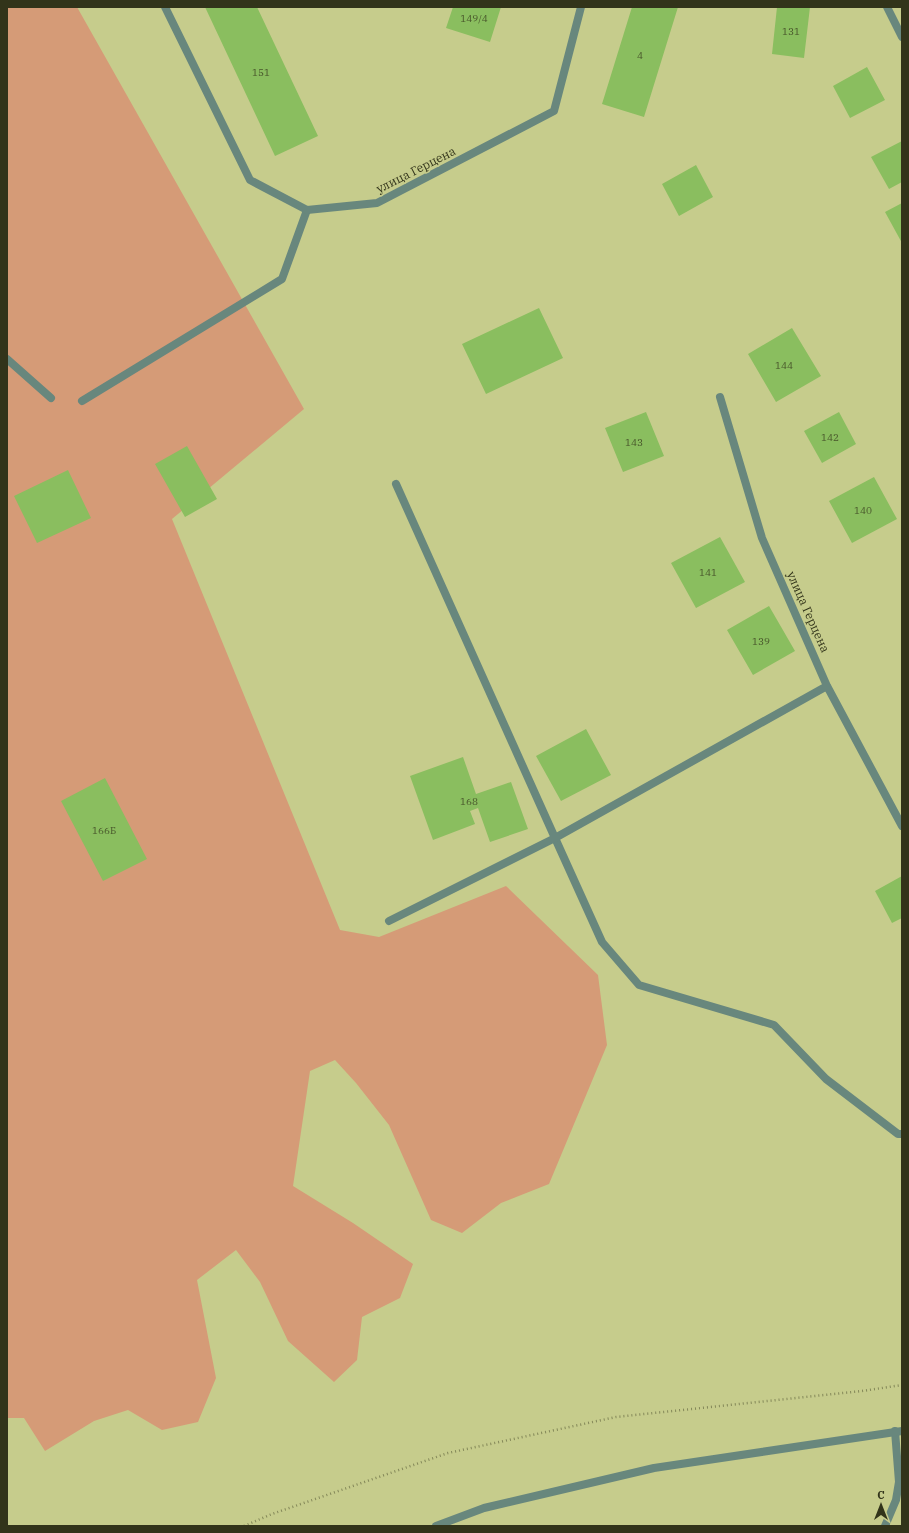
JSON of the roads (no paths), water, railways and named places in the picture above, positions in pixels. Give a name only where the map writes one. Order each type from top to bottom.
[{"type":"street","points":[[82,401],[282,278],[307,210],[250,180],[165,7]]},
{"type":"street","name":"улица Герцена","points":[[307,210],[377,203],[554,111],[581,7]]},
{"type":"street","points":[[887,7],[902,37]]},
{"type":"street","points":[[7,359],[51,398]]},
{"type":"street","name":"улица Герцена","points":[[720,397],[762,538],[827,686],[902,826]]},
{"type":"street","points":[[396,484],[602,942],[639,985],[774,1025],[826,1079],[898,1134],[902,1134]]},
{"type":"street","points":[[389,921],[555,838],[827,686]]},
{"type":"street","points":[[436,1526],[484,1508],[654,1468],[899,1431],[900,1482],[896,1500],[885,1526]]}]
